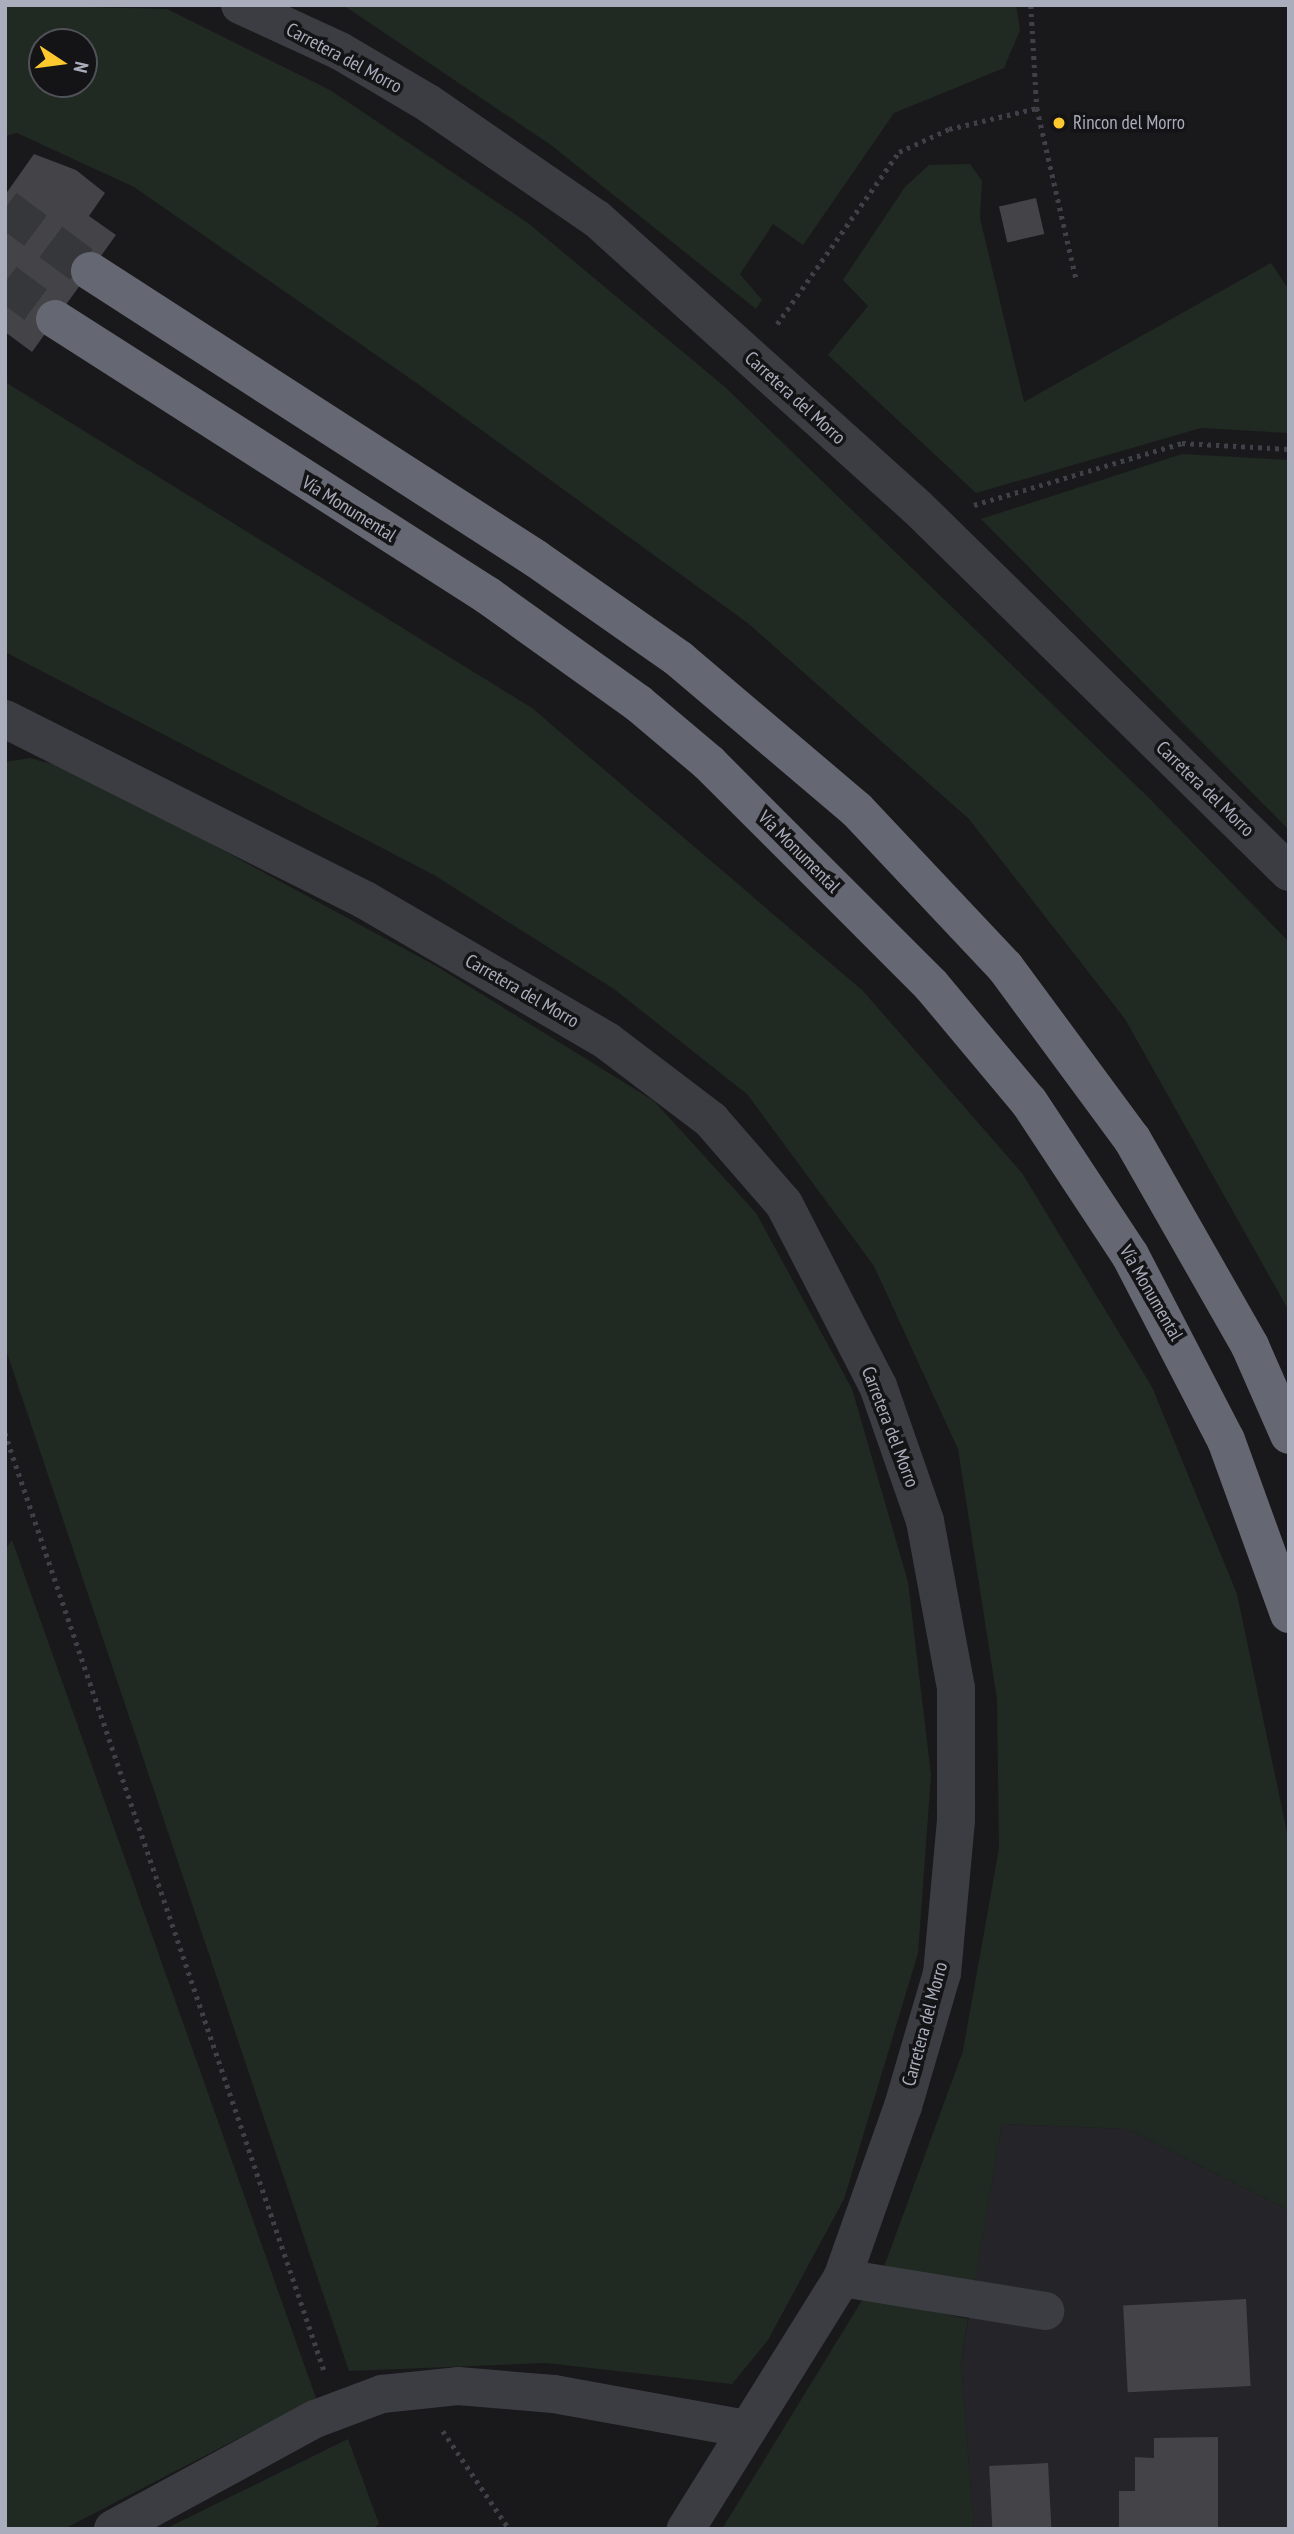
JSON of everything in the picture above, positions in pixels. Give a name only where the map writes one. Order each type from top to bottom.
[{"type":"highway","points":[[90,271],[535,558],[679,659],[857,810],[1005,967],[1132,1139],[1250,1346],[1289,1435]]},
{"type":"highway","name":"Vía Monumental","points":[[55,320],[487,595],[638,703],[709,763],[922,976],[1029,1102],[1081,1173],[1130,1255],[1226,1440],[1289,1614]]},
{"type":"street","name":"Carretera del Morro","points":[[240,5],[340,51],[428,103],[597,219],[930,519],[1289,872]]},
{"type":"street","name":"Carretera del Morro","points":[[5,719],[365,900],[607,1041],[711,1120],[783,1205],[878,1386],[925,1521],[956,1688],[956,1820],[942,1973],[904,2106],[842,2278],[686,2529]]},
{"type":"street","points":[[842,2278],[1045,2311]]},
{"type":"street","points":[[113,2529],[338,2410],[382,2394],[458,2386],[554,2394],[746,2429]]},
{"type":"path","points":[[1031,5],[1037,108],[1076,278]]},
{"type":"path","points":[[753,360],[899,152],[949,129],[1037,108]]},
{"type":"path","points":[[930,519],[1182,443],[1289,449]]},
{"type":"path","points":[[5,1433],[338,2410]]},
{"type":"path","points":[[416,2391],[509,2529]]},
{"type":"shaded area","points":[[5,5],[167,9],[330,90],[528,223],[725,387],[1150,799],[1289,942],[1289,1311],[1125,1019],[969,819],[749,624],[418,384],[134,187],[17,133],[5,136]]},
{"type":"shaded area","points":[[343,5],[1016,5],[1020,30],[1004,68],[894,113],[803,245],[773,224],[740,274],[762,300],[756,309],[551,145]]},
{"type":"shaded area","points":[[970,164],[982,181],[980,218],[1024,402],[1271,263],[1289,290],[1289,433],[1201,428],[976,493],[828,355],[868,306],[843,280],[905,187],[929,165]]},
{"type":"shaded area","points":[[5,382],[532,708],[863,991],[1022,1173],[1152,1387],[1237,1594],[1289,1842],[1289,2210],[1128,2129],[1002,2124],[974,2288],[884,2267],[963,2051],[999,1848],[997,1699],[958,1449],[874,1266],[747,1094],[614,989],[434,875],[5,652]]},
{"type":"shaded area","points":[[1182,454],[1289,460],[1289,830],[981,519]]},
{"type":"shaded area","points":[[30,758],[77,771],[436,966],[654,1101],[756,1213],[852,1389],[908,1582],[931,1775],[918,1953],[844,2199],[768,2340],[732,2384],[546,2363],[349,2371],[5,1347],[5,762]]},
{"type":"shaded area","points":[[12,1540],[316,2398],[64,2529],[5,2529],[5,1550]]},
{"type":"shaded area","points":[[1002,2124],[1128,2129],[1289,2210],[1289,2529],[974,2529],[961,2363]]},
{"type":"shaded area","points":[[864,2297],[968,2319],[961,2363],[974,2529],[722,2529]]},
{"type":"shaded area","points":[[348,2439],[379,2524],[372,2529],[165,2529]]},
{"type":"building","points":[[34,154],[76,170],[105,193],[89,216],[116,235],[32,352],[5,332],[5,195]]},
{"type":"building","points":[[1036,198],[1044,234],[1007,243],[999,207]]},
{"type":"building","points":[[1246,2299],[1251,2386],[1128,2392],[1123,2305]]},
{"type":"building","points":[[1218,2437],[1218,2529],[1119,2529],[1119,2491],[1135,2491],[1135,2457],[1154,2458],[1154,2438]]},
{"type":"building","points":[[1048,2463],[1051,2529],[992,2529],[989,2466]]},
{"type":"tunnel","points":[[5,208],[90,271]]},
{"type":"tunnel","points":[[5,282],[55,319]]},
{"type":"place","name":"Rincon del Morro","points":[[1059,123]]}]
